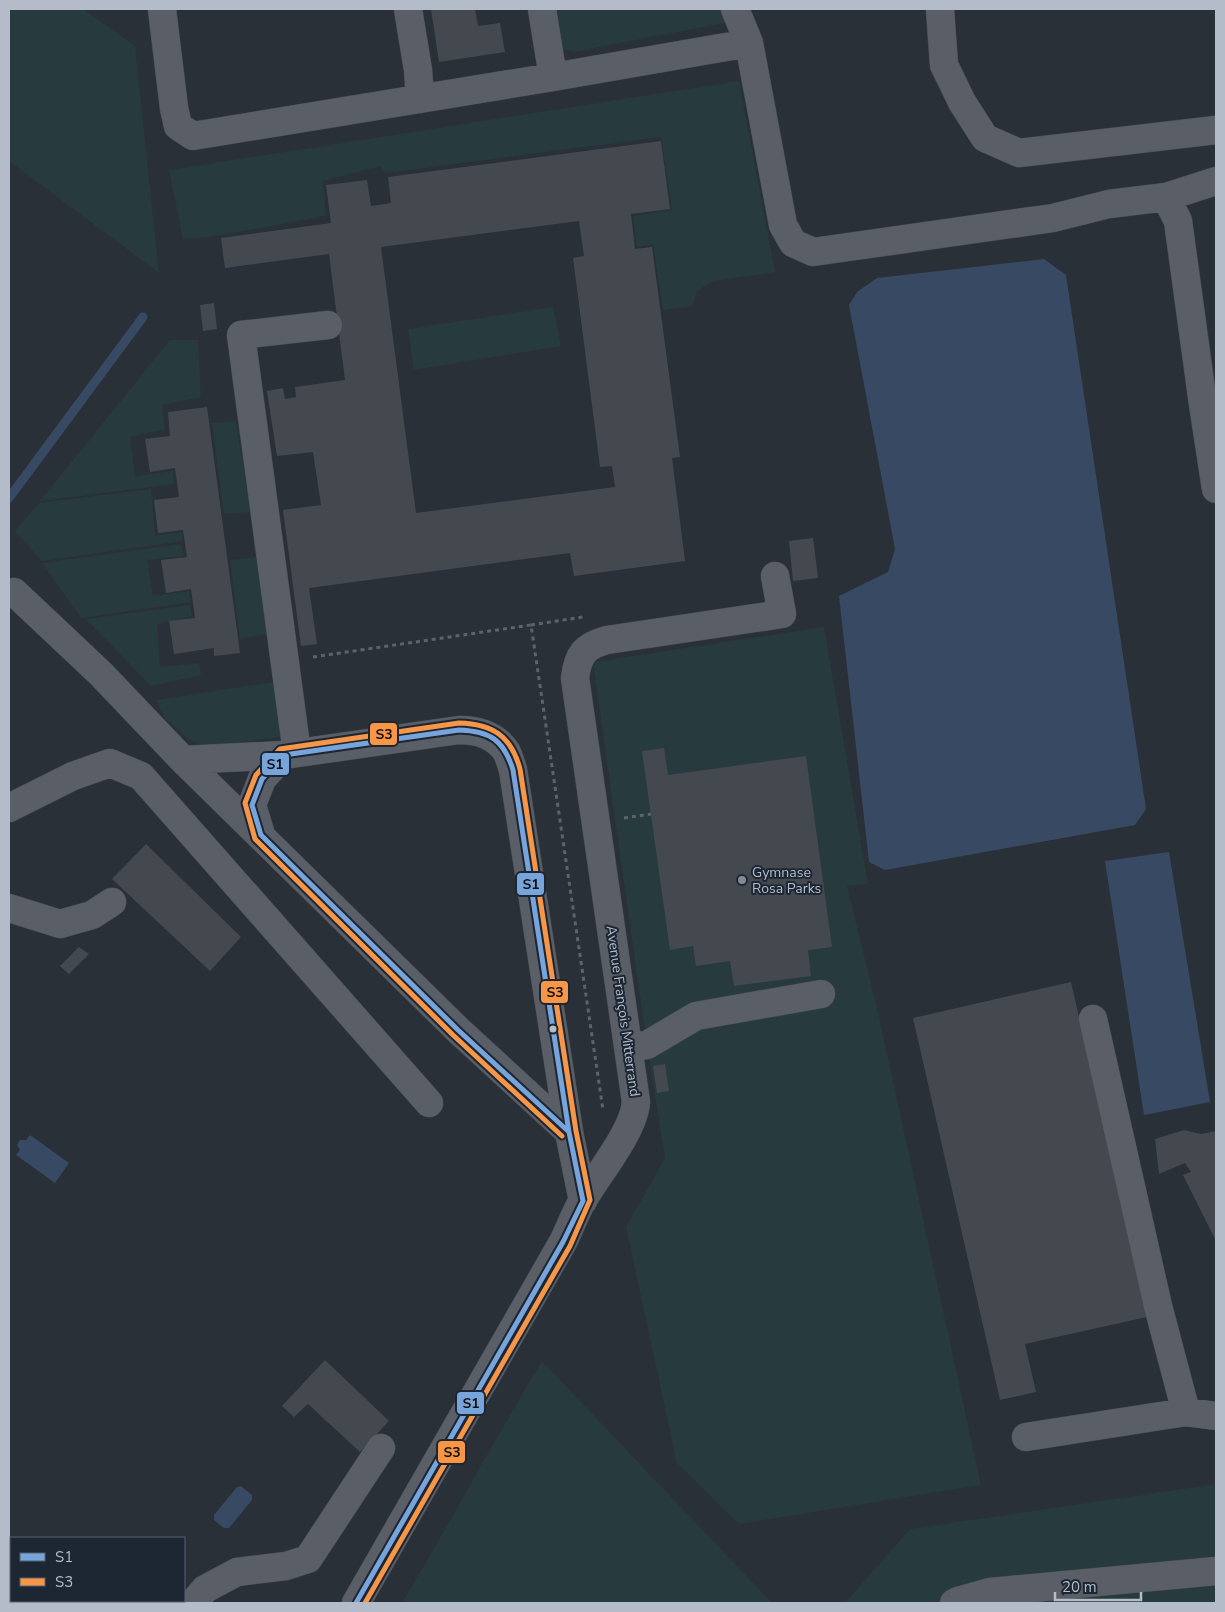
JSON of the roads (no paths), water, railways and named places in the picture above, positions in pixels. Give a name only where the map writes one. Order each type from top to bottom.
[{"type":"street","points":[[162,9],[174,108],[178,126],[193,136],[749,43]]},
{"type":"street","points":[[408,9],[418,70],[420,99]]},
{"type":"street","points":[[542,9],[553,77]]},
{"type":"street","points":[[735,9],[749,43],[783,225],[793,243],[813,252],[1053,218],[1109,204],[1166,197],[1216,181]]},
{"type":"street","points":[[940,9],[944,65],[962,102],[985,138],[1019,153],[1216,130]]},
{"type":"street","points":[[1166,197],[1178,222],[1202,404],[1216,489]]},
{"type":"street","points":[[290,754],[284,661],[241,335],[328,325]]},
{"type":"street","name":"Avenue François Mitterrand","points":[[356,1603],[564,1242],[583,1201],[611,1158],[636,1112],[575,678],[577,662],[584,651],[594,643],[782,614],[775,576]]},
{"type":"street","points":[[14,592],[101,674],[183,760],[458,1030],[569,1132]]},
{"type":"street","points":[[183,760],[290,754],[459,730],[476,730],[494,738],[506,751],[513,770],[569,1132],[583,1201]]},
{"type":"street","points":[[261,835],[252,805],[262,779],[290,754]]},
{"type":"street","points":[[9,808],[73,776],[110,763],[141,776],[429,1103]]},
{"type":"street","points":[[9,908],[60,924],[92,915],[112,902]]},
{"type":"street","points":[[628,1047],[647,1045],[696,1016],[820,994]]},
{"type":"street","points":[[1093,1019],[1158,1306],[1186,1412]]},
{"type":"street","points":[[1026,1437],[1186,1412],[1216,1416]]},
{"type":"street","points":[[193,1603],[205,1589],[237,1572],[286,1566],[308,1559],[381,1448]]},
{"type":"street","points":[[954,1603],[990,1592],[1216,1571]]},
{"type":"water","points":[[1044,259],[1066,275],[1146,809],[1135,825],[885,870],[869,862],[839,596],[888,572],[895,549],[849,305],[857,292],[877,278]]},
{"type":"water","points":[[1169,852],[1210,1102],[1144,1115],[1105,861]]},
{"type":"water","points":[[30,1135],[69,1163],[55,1183],[16,1155],[20,1150],[17,1145],[20,1140],[26,1140]]},
{"type":"water","points":[[241,1486],[252,1495],[252,1500],[229,1528],[224,1528],[214,1520],[214,1515],[237,1487]]},
{"type":"waterway","points":[[9,498],[143,317]]},
{"type":"place","name":"Gymnase Rosa Parks","points":[[742,880]]}]
